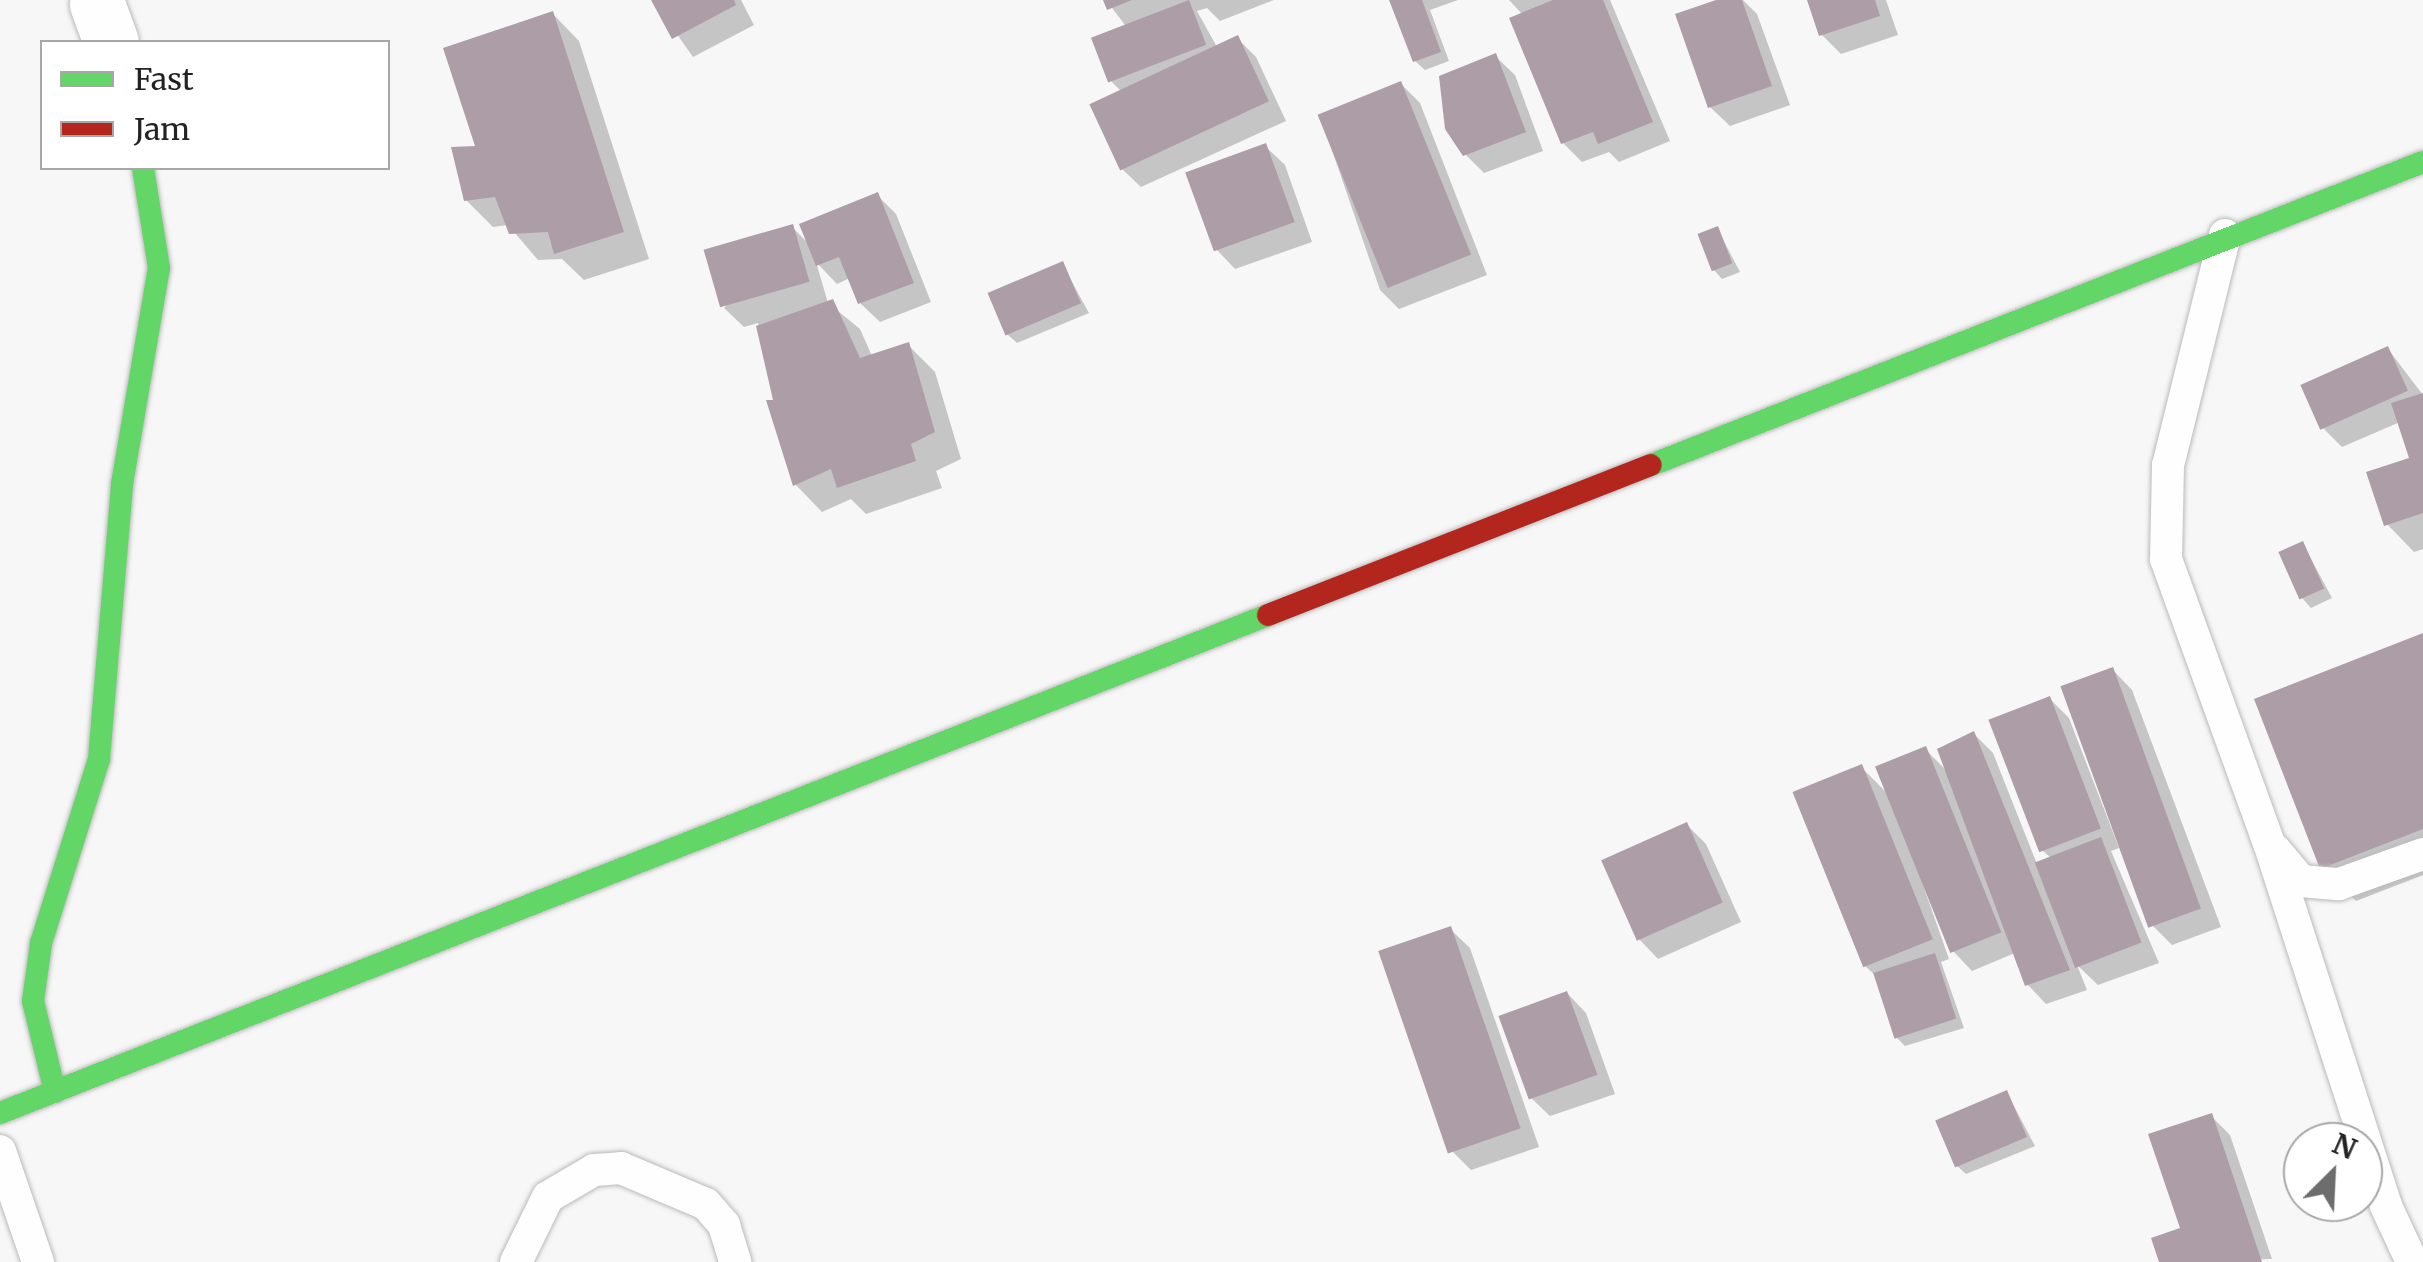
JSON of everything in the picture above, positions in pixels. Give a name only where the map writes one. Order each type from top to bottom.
[{"type":"main road","points":[[0,1113],[2225,235],[2423,162]]},
{"type":"main road","points":[[55,1092],[33,1002],[41,943],[99,759],[122,484],[160,268],[143,170]]},
{"type":"lane","points":[[2225,235],[2168,465],[2162,525],[2166,559],[2269,843],[2386,1206],[2412,1262]]},
{"type":"lane","points":[[2269,843],[2300,881],[2340,884],[2423,854]]},
{"type":"lane","points":[[0,1151],[38,1262]]},
{"type":"lane","points":[[516,1262],[548,1197],[594,1170],[621,1168],[706,1204],[724,1225],[734,1262]]},
{"type":"building","points":[[651,0],[734,0],[736,5],[672,39]]},
{"type":"building","points":[[1103,0],[1132,0],[1107,10]]},
{"type":"building","points":[[1189,0],[1206,45],[1108,82],[1091,38]]},
{"type":"building","points":[[1389,0],[1422,0],[1441,52],[1413,62]]},
{"type":"building","points":[[1553,0],[1603,0],[1653,122],[1598,144],[1593,132],[1561,144],[1509,18]]},
{"type":"building","points":[[1716,0],[1742,0],[1772,86],[1708,108],[1675,14]]},
{"type":"building","points":[[1807,0],[1875,0],[1880,16],[1819,36]]},
{"type":"building","points":[[553,11],[624,232],[554,254],[548,232],[509,234],[495,197],[464,201],[451,147],[475,146],[443,48]]},
{"type":"building","points":[[1238,35],[1269,101],[1120,170],[1089,104]]},
{"type":"building","points":[[1496,53],[1526,132],[1463,156],[1445,129],[1439,76]]},
{"type":"building","points":[[1401,81],[1471,254],[1388,288],[1318,115]]},
{"type":"building","points":[[1266,143],[1295,222],[1214,251],[1185,172]]},
{"type":"building","points":[[878,192],[914,283],[858,304],[839,257],[816,266],[799,224]]},
{"type":"building","points":[[793,224],[810,282],[720,307],[704,250]]},
{"type":"building","points":[[1718,226],[1732,263],[1712,271],[1697,234]]},
{"type":"building","points":[[1063,261],[1081,303],[1005,335],[988,293]]},
{"type":"building","points":[[833,299],[860,358],[909,342],[935,432],[911,444],[916,461],[837,488],[831,469],[793,486],[766,400],[773,400],[756,326]]},
{"type":"building","points":[[2388,346],[2408,391],[2320,430],[2300,385]]},
{"type":"building","points":[[2423,393],[2423,513],[2384,526],[2366,472],[2409,458],[2391,403]]},
{"type":"building","points":[[2303,541],[2324,589],[2299,599],[2278,552]]},
{"type":"building","points":[[2423,633],[2423,829],[2320,869],[2254,699]]},
{"type":"building","points":[[2113,667],[2201,909],[2148,928],[2060,686]]},
{"type":"building","points":[[2050,696],[2101,829],[2039,852],[1988,720]]},
{"type":"building","points":[[1974,731],[2070,970],[2025,986],[1937,749]]},
{"type":"building","points":[[1926,746],[2001,932],[1950,953],[1875,767]]},
{"type":"building","points":[[1862,764],[1933,939],[1863,967],[1792,792]]},
{"type":"building","points":[[1687,822],[1723,902],[1637,941],[1601,860]]},
{"type":"building","points":[[2101,837],[2141,942],[2075,968],[2035,862]]},
{"type":"building","points":[[1451,926],[1521,1128],[1448,1153],[1378,951]]},
{"type":"building","points":[[1935,953],[1956,1019],[1895,1039],[1873,973]]},
{"type":"building","points":[[1567,991],[1597,1075],[1529,1100],[1498,1016]]},
{"type":"building","points":[[2007,1090],[2027,1137],[1955,1167],[1935,1120]]},
{"type":"building","points":[[2212,1113],[2262,1262],[2159,1262],[2151,1238],[2180,1228],[2148,1134]]},
{"type":"traffic: fast","points":[[1651,465],[2423,162]]},
{"type":"traffic: fast","points":[[55,1092],[33,1001],[41,943],[99,759],[122,484],[159,268],[143,170]]},
{"type":"traffic: fast","points":[[0,1113],[1268,615]]},
{"type":"traffic: jam","points":[[1268,615],[1651,465]]}]
